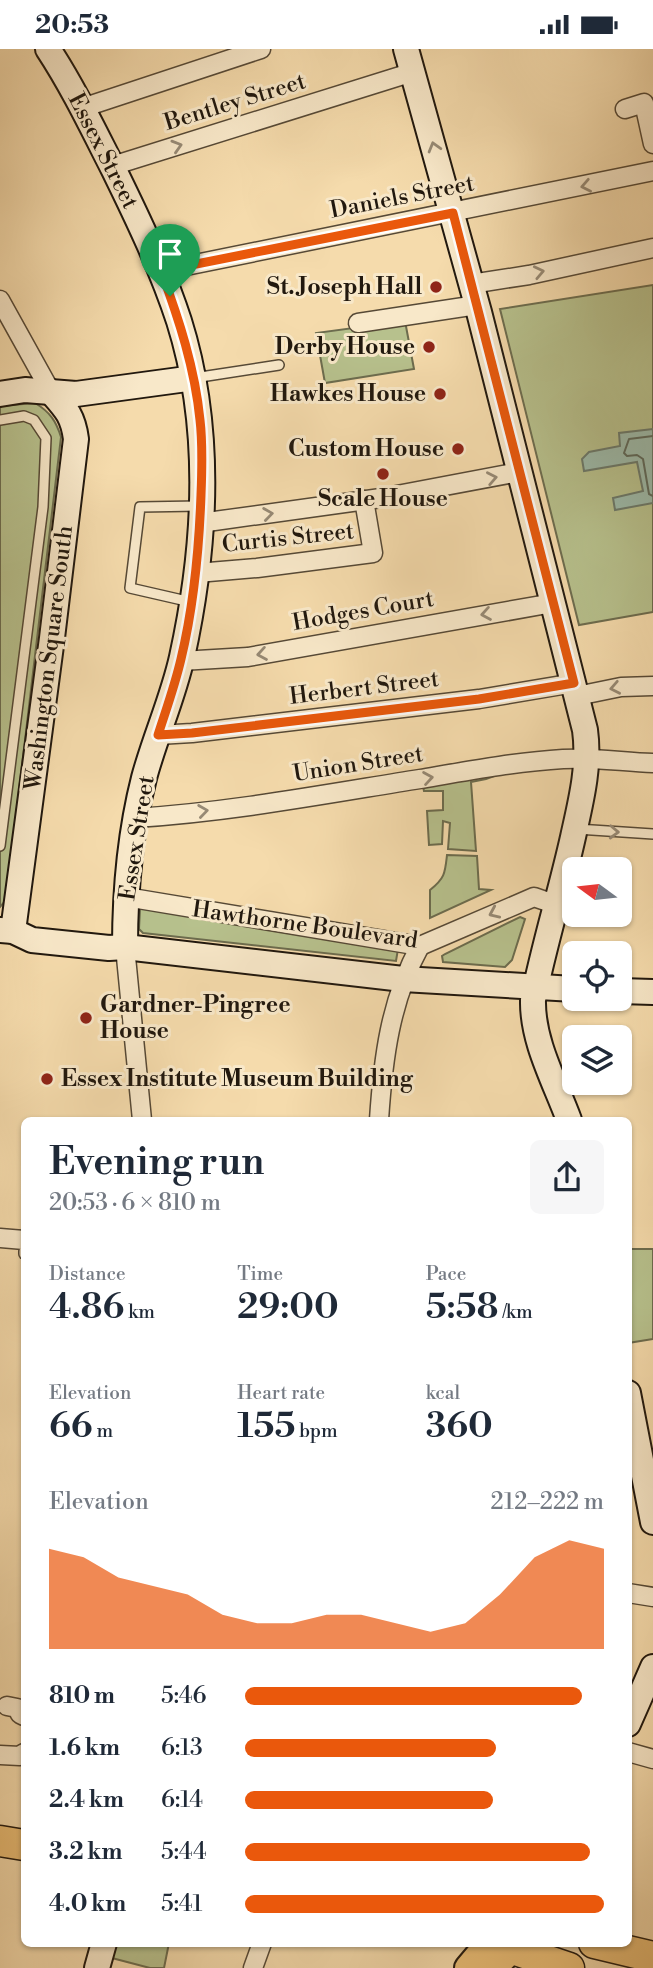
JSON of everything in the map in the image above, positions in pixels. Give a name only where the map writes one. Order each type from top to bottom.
[{"type":"highway","points":[[0,1841],[21,1844]]},
{"type":"highway","points":[[611,1947],[653,1957]]},
{"type":"highway","points":[[501,1949],[569,1968]]},
{"type":"main road","name":"Essex Street","points":[[48,49],[112,166],[161,271],[180,323],[194,378],[201,427],[197,573],[181,661],[144,778],[135,818],[126,897],[125,947]]},
{"type":"main road","points":[[409,61],[453,213],[585,730],[588,758],[584,788],[533,1000],[534,1024],[568,1117]]},
{"type":"main road","points":[[0,394],[25,390],[76,394],[194,378]]},
{"type":"main road","name":"Washington Square South","points":[[6,930],[52,638],[76,439],[74,424],[69,414],[51,392]]},
{"type":"main road","name":"Hawthorne Boulevard","points":[[6,930],[34,926],[109,936],[125,947],[403,979],[562,988]]},
{"type":"main road","points":[[632,991],[653,992]]},
{"type":"main road","points":[[632,1435],[634,1456],[653,1522]]},
{"type":"main road","points":[[632,1716],[653,1667]]},
{"type":"main road","points":[[97,1968],[103,1947]]},
{"type":"main road","points":[[468,1968],[501,1949]]},
{"type":"street","points":[[82,108],[261,49]]},
{"type":"street","name":"Bentley Street","points":[[112,166],[409,61]]},
{"type":"street","points":[[625,109],[648,101],[653,144]]},
{"type":"street","name":"Daniels Street","points":[[161,271],[653,171]]},
{"type":"street","points":[[358,323],[474,295],[530,275],[653,248]]},
{"type":"street","points":[[0,300],[51,392]]},
{"type":"street","points":[[200,515],[364,500],[519,472]]},
{"type":"street","name":"Curtis Street","points":[[197,573],[373,553],[364,500]]},
{"type":"street","name":"Hodges Court","points":[[181,661],[248,657],[553,603]]},
{"type":"street","name":"Herbert Street","points":[[158,735],[576,689],[653,686]]},
{"type":"street","name":"Union Street","points":[[135,818],[310,797],[546,760],[588,758],[653,763]]},
{"type":"street","name":"Hawthorne Boulevard","points":[[126,897],[420,946],[534,897],[557,905]]},
{"type":"street","points":[[379,1117],[387,1039],[395,1002],[420,946]]},
{"type":"street","name":"Essex Street","points":[[125,947],[142,1117]]},
{"type":"street","points":[[0,1238],[21,1240]]},
{"type":"street","points":[[632,1594],[653,1597]]},
{"type":"street","points":[[6,1706],[18,1708],[21,1714]]},
{"type":"street","points":[[632,1753],[653,1759]]},
{"type":"street","points":[[0,1755],[21,1755]]},
{"type":"street","points":[[253,1968],[261,1947]]},
{"type":"lane","points":[[194,378],[279,365]]},
{"type":"lane","points":[[0,420],[24,417],[34,420],[46,439],[43,507],[0,846]]},
{"type":"lane","points":[[192,602],[130,588],[140,507],[200,515]]},
{"type":"lane","points":[[575,829],[653,834]]},
{"type":"green space","points":[[653,285],[653,612],[579,625],[500,309]]},
{"type":"green space","points":[[405,321],[414,369],[325,383],[316,333]]},
{"type":"green space","points":[[35,403],[52,417],[61,437],[6,900],[0,907],[0,406]]},
{"type":"green space","points":[[497,775],[471,782],[476,851],[448,849],[450,823],[443,821],[442,844],[429,845],[427,811],[443,810],[443,791],[424,791],[423,786]]},
{"type":"green space","points":[[447,855],[477,856],[479,889],[491,890],[430,918],[430,890],[443,875]]},
{"type":"green space","points":[[144,907],[398,949],[396,961],[143,933],[139,929],[140,909]]},
{"type":"green space","points":[[520,917],[525,919],[512,960],[505,967],[443,962],[442,956],[445,954]]},
{"type":"green space","points":[[632,1249],[653,1249],[653,1339],[632,1342]]},
{"type":"green space","points":[[112,1947],[168,1947],[164,1968],[150,1968],[108,1957]]},
{"type":"water","points":[[653,429],[653,503],[615,510],[613,498],[643,491],[637,462],[584,471],[582,459],[589,452],[620,446],[619,433]]},
{"type":"place","name":"St. Joseph Hall","points":[[436,287]]},
{"type":"place","name":"Derby House","points":[[429,347]]},
{"type":"place","name":"Hawkes House","points":[[440,394]]},
{"type":"place","name":"Custom House","points":[[458,449]]},
{"type":"place","name":"Scale House","points":[[383,474]]},
{"type":"place","name":"Gardner-Pingree House","points":[[86,1018]]},
{"type":"place","name":"Essex Institute Museum Building","points":[[47,1079]]},
{"type":"route","points":[[453,213],[574,683],[479,699],[158,735],[181,661],[197,573],[202,460],[194,378],[170,296],[161,271],[453,213]]}]
